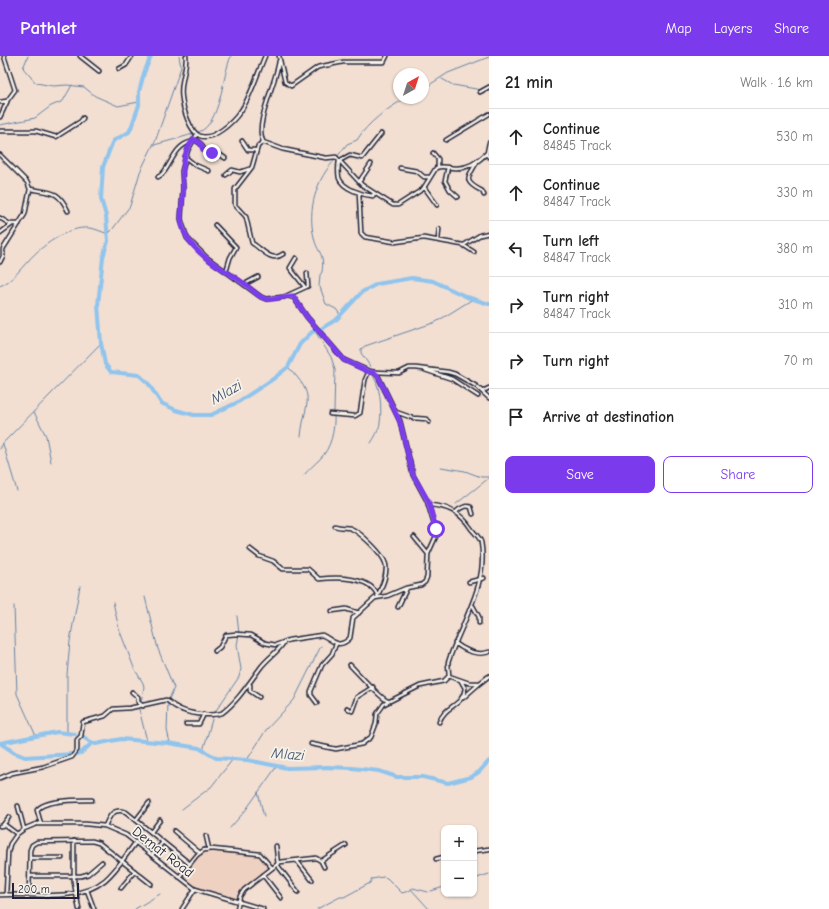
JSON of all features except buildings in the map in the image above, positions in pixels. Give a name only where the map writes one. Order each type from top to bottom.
[{"type":"street","points":[[0,117],[15,88],[6,68],[4,56]]},
{"type":"street","points":[[80,56],[99,71]]},
{"type":"street","points":[[119,69],[126,65],[132,56]]},
{"type":"street","points":[[186,56],[182,100],[191,126],[197,134],[207,137],[215,134],[241,112],[265,56]]},
{"type":"street","points":[[279,58],[285,82],[291,86],[318,67],[343,62],[384,62],[387,56]]},
{"type":"street","points":[[263,142],[262,130],[267,102],[279,58]]},
{"type":"street","points":[[480,92],[489,87]]},
{"type":"street","points":[[1,103],[7,101]]},
{"type":"street","points":[[446,140],[489,114]]},
{"type":"street","points":[[0,131],[36,131],[54,137],[68,130],[83,118]]},
{"type":"street","points":[[197,134],[192,142],[182,171],[183,188],[181,210],[184,232],[192,243],[206,257],[266,299],[288,296],[309,285],[307,274]]},
{"type":"street","points":[[339,161],[350,155],[362,158],[381,134]]},
{"type":"street","points":[[194,139],[201,144],[205,151],[219,154],[224,158]]},
{"type":"street","points":[[242,140],[249,151],[254,150],[256,152]]},
{"type":"street","points":[[158,177],[164,173],[170,160],[181,148],[185,144],[192,142]]},
{"type":"street","points":[[263,142],[258,146],[252,167],[235,191],[235,205],[247,218],[252,243],[271,258],[283,254]]},
{"type":"street","points":[[263,142],[282,149],[326,158],[334,157],[359,182],[374,193],[398,205],[403,204],[424,187],[438,167],[438,160],[433,153]]},
{"type":"street","points":[[438,167],[461,168],[478,161],[487,154],[489,143]]},
{"type":"street","points":[[0,155],[27,182],[30,189],[26,214],[2,250],[3,256],[0,262]]},
{"type":"street","points":[[186,157],[199,167],[209,171]]},
{"type":"street","points":[[339,161],[338,173],[340,180],[359,193],[372,196],[374,193]]},
{"type":"street","points":[[478,161],[469,175],[469,182],[484,195]]},
{"type":"street","points":[[359,182],[371,164]]},
{"type":"street","points":[[400,168],[417,171],[424,177],[430,177]]},
{"type":"street","points":[[448,168],[446,183],[458,197]]},
{"type":"street","points":[[226,174],[232,170],[240,172],[250,169]]},
{"type":"street","points":[[424,187],[437,205]]},
{"type":"street","points":[[30,189],[53,192],[63,202],[68,211]]},
{"type":"street","points":[[359,193],[361,233],[363,236],[395,242],[422,238],[438,240],[464,246],[474,252]]},
{"type":"street","points":[[0,218],[11,225]]},
{"type":"street","points":[[0,233],[11,225],[19,224]]},
{"type":"street","points":[[215,225],[236,247],[230,258],[226,272]]},
{"type":"street","points":[[438,240],[439,229]]},
{"type":"street","points":[[464,246],[480,235],[489,233]]},
{"type":"street","points":[[296,258],[290,268],[305,287]]},
{"type":"street","points":[[245,284],[258,277]]},
{"type":"street","points":[[288,296],[294,298],[344,360],[369,372],[399,373],[412,368],[455,374],[483,391],[489,398]]},
{"type":"street","points":[[423,369],[452,379],[478,396]]},
{"type":"street","points":[[330,414],[352,416],[359,414],[369,372]]},
{"type":"street","points":[[374,372],[396,411],[401,425],[413,475],[422,489],[429,505],[437,534],[428,554],[426,582],[387,596],[378,596]]},
{"type":"street","points":[[483,391],[489,388]]},
{"type":"street","points":[[396,411],[417,418],[427,419],[429,422]]},
{"type":"street","points":[[311,744],[336,749],[362,744],[371,737],[377,714],[388,701],[420,686],[444,681],[449,676],[448,663],[455,643],[485,578],[486,558],[481,540],[464,518],[456,512],[442,507],[429,505]]},
{"type":"street","points":[[456,512],[459,508],[468,506],[471,507],[473,514]]},
{"type":"street","points":[[215,651],[220,647],[225,636],[230,634],[251,635],[272,644],[322,635],[336,644],[343,643],[350,638],[352,620],[378,596],[385,577],[386,564],[377,551],[354,530],[335,526]]},
{"type":"street","points":[[414,537],[428,554]]},
{"type":"street","points":[[250,549],[259,556],[273,561],[283,569],[308,569],[319,579],[346,578],[372,587],[378,596]]},
{"type":"street","points":[[469,582],[485,578]]},
{"type":"street","points":[[398,607],[407,588]]},
{"type":"street","points":[[473,606],[479,617],[479,623]]},
{"type":"street","points":[[332,611],[346,609],[359,612]]},
{"type":"street","points":[[0,778],[12,773],[43,768],[72,757],[77,750],[77,740],[81,736],[83,722],[105,716],[113,709],[143,706],[166,700],[178,708],[204,714],[222,713],[250,684],[260,668],[279,650],[284,642]]},
{"type":"street","points":[[455,643],[468,651],[483,654],[489,652]]},
{"type":"street","points":[[317,703],[310,695],[311,691],[322,665],[332,654],[336,644]]},
{"type":"street","points":[[350,665],[373,687],[382,699],[388,701]]},
{"type":"street","points":[[449,676],[461,681],[480,683]]},
{"type":"street","points":[[439,722],[444,711],[489,676]]},
{"type":"street","points":[[461,681],[465,688],[462,698]]},
{"type":"street","points":[[250,684],[250,691],[259,697]]},
{"type":"street","points":[[347,708],[352,711],[357,698],[373,687]]},
{"type":"street","points":[[132,692],[138,697],[138,702],[143,706]]},
{"type":"street","points":[[186,724],[199,724],[204,714]]},
{"type":"street","points":[[40,824],[37,810],[42,806],[61,801],[92,800]]},
{"type":"street","points":[[136,820],[149,803]]},
{"type":"street","points":[[18,806],[24,829]]},
{"type":"street","points":[[105,826],[112,813],[119,810],[126,812],[190,864]]},
{"type":"street","points":[[9,818],[2,825],[17,834]]},
{"type":"street","points":[[151,832],[160,820]]},
{"type":"street","name":"Demat Road","points":[[6,894],[8,852],[10,844],[17,834],[24,829],[40,824],[86,824],[105,826],[120,832],[136,842],[195,889],[261,909]]},
{"type":"street","points":[[174,831],[200,853]]},
{"type":"street","points":[[206,836],[209,849]]},
{"type":"street","points":[[30,894],[31,847],[35,842],[99,843],[151,884]]},
{"type":"street","points":[[74,842],[74,876],[79,909]]},
{"type":"street","points":[[0,895],[76,893],[87,890],[105,880],[136,842]]},
{"type":"street","points":[[152,855],[163,842]]},
{"type":"street","points":[[321,861],[346,845]]},
{"type":"street","points":[[276,846],[277,864],[298,892]]},
{"type":"street","points":[[179,877],[200,853],[209,849],[260,854],[272,868]]},
{"type":"street","points":[[477,851],[489,849]]},
{"type":"street","points":[[30,858],[62,858]]},
{"type":"street","points":[[237,909],[238,902],[244,890],[277,864],[316,858],[321,861],[324,868]]},
{"type":"street","points":[[436,859],[441,858]]},
{"type":"street","points":[[297,861],[312,880]]},
{"type":"street","points":[[30,876],[74,876],[88,874],[102,862]]},
{"type":"street","points":[[121,888],[135,871]]},
{"type":"street","points":[[263,875],[281,898]]},
{"type":"street","points":[[184,908],[195,889]]},
{"type":"street","points":[[87,890],[94,909]]},
{"type":"shaded area","points":[[209,849],[260,854],[272,868],[244,890],[238,902],[197,890],[179,877],[200,853]]},
{"type":"waterway","points":[[28,56],[23,68],[36,83],[53,86],[67,85],[84,87],[95,96],[118,106],[139,102]]},
{"type":"waterway","name":"Mlazi","points":[[151,56],[144,73],[139,92],[139,105],[131,128],[129,132],[113,141],[103,167],[101,199],[106,216],[108,241],[103,257],[98,305],[101,343],[105,364],[111,372],[139,375],[148,383],[161,403],[176,410],[194,415],[211,415],[238,402],[273,379],[288,367],[300,344],[312,332],[321,329],[337,319],[362,292],[377,284],[412,278],[433,281],[467,297],[489,304]]},
{"type":"waterway","points":[[0,286],[13,278],[34,255],[54,239],[77,229],[87,228],[108,234],[112,230],[130,206],[140,172],[156,139],[181,67],[179,56]]},
{"type":"waterway","points":[[154,145],[199,132],[206,127],[212,119],[220,98],[231,56]]},
{"type":"waterway","points":[[429,85],[448,73],[489,57]]},
{"type":"waterway","points":[[442,79],[453,85],[482,90]]},
{"type":"waterway","points":[[0,125],[35,118],[51,106],[63,101],[72,85]]},
{"type":"waterway","points":[[337,157],[347,144],[357,140],[378,116],[396,104]]},
{"type":"waterway","points":[[319,286],[323,265],[322,256],[315,243],[312,227],[313,206],[318,185],[329,167],[336,159]]},
{"type":"waterway","points":[[320,287],[326,304],[336,309],[341,316]]},
{"type":"waterway","points":[[369,369],[370,366],[361,353],[361,349],[365,346],[436,322],[473,299]]},
{"type":"waterway","points":[[315,331],[331,357],[335,369],[334,413]]},
{"type":"waterway","points":[[0,449],[3,443],[101,343]]},
{"type":"waterway","points":[[288,367],[297,377],[306,393],[307,406],[301,436]]},
{"type":"waterway","points":[[370,372],[379,389],[381,411],[379,428],[371,443]]},
{"type":"waterway","points":[[34,412],[46,436],[51,462]]},
{"type":"waterway","points":[[304,475],[324,455],[330,444],[334,426],[334,414]]},
{"type":"waterway","points":[[3,444],[17,491]]},
{"type":"waterway","points":[[441,467],[465,471],[481,477],[489,477]]},
{"type":"waterway","points":[[456,504],[489,478]]},
{"type":"waterway","points":[[67,733],[67,675],[70,641],[80,586]]},
{"type":"waterway","points":[[145,597],[158,649],[174,688],[169,699]]},
{"type":"waterway","points":[[113,602],[119,629],[134,668],[143,683],[144,687],[141,702]]},
{"type":"waterway","points":[[14,606],[17,694],[36,736]]},
{"type":"waterway","points":[[215,712],[239,677],[241,669],[237,645],[239,634],[237,616]]},
{"type":"waterway","points":[[247,760],[266,730],[294,700],[321,646]]},
{"type":"waterway","points":[[168,703],[167,730],[170,743]]},
{"type":"waterway","points":[[139,709],[147,741]]},
{"type":"waterway","points":[[203,751],[213,716]]},
{"type":"waterway","name":"Mlazi","points":[[0,743],[57,732],[75,734]]},
{"type":"waterway","name":"Mlazi","points":[[82,736],[96,744],[121,739],[168,743],[199,748],[216,758],[247,760],[287,768],[352,768],[379,771],[397,777],[423,777],[448,783],[471,777],[479,772],[489,761]]},
{"type":"waterway","points":[[0,743],[15,753],[25,757],[73,754]]},
{"type":"waterway","points":[[76,754],[81,753],[92,743]]},
{"type":"waterway","points":[[182,809],[211,787],[233,759]]},
{"type":"waterway","points":[[230,828],[245,811],[277,766]]},
{"type":"waterway","points":[[258,792],[264,817]]},
{"type":"waterway","points":[[477,878],[489,874]]},
{"type":"waterway","points":[[317,909],[370,883],[372,879],[383,877],[387,878],[402,893],[413,888],[428,892]]},
{"type":"waterway","points":[[431,891],[441,888]]},
{"type":"waterway","points":[[411,889],[429,909]]},
{"type":"waterway","points":[[135,909],[160,894]]},
{"type":"route","points":[[212,153],[203,150],[201,144],[194,139],[188,150],[182,171],[183,191],[181,214],[184,232],[192,243],[206,257],[261,297],[266,299],[275,299],[293,296],[307,317],[346,362],[361,367],[369,372],[374,372],[378,376],[391,404],[396,411],[411,464],[411,471],[428,501],[436,529]]}]
